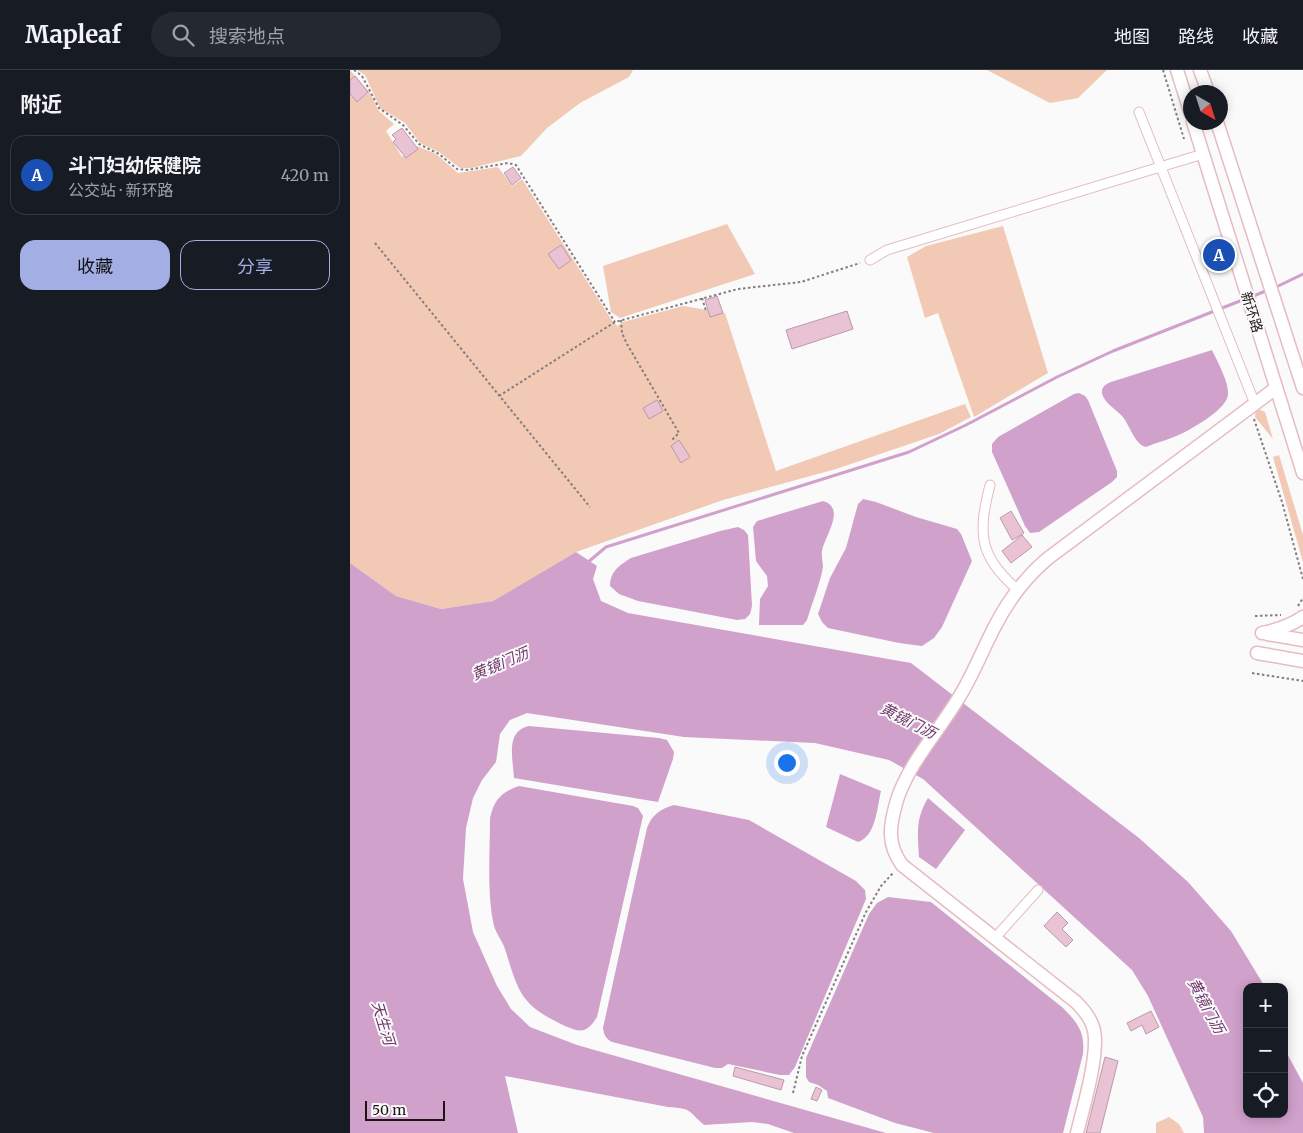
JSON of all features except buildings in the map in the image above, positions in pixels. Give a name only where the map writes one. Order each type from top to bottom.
[{"type":"street","points":[[1177,70],[1183,90]]},
{"type":"street","points":[[1200,70],[1205,85]]},
{"type":"street","points":[[1139,112],[1252,406]]},
{"type":"street","name":"新环路","points":[[1196,130],[1303,473]]},
{"type":"street","name":"新环路","points":[[1220,130],[1303,388]]},
{"type":"street","points":[[870,260],[887,250],[1203,154]]},
{"type":"street","points":[[1078,1133],[1096,1043],[1093,1027],[1086,1013],[1076,1002],[902,864],[894,854],[890,841],[897,799],[909,773],[959,699],[995,625],[1031,573],[1047,559],[1276,388]]},
{"type":"street","points":[[990,485],[983,513],[984,542],[988,556],[996,569],[1018,590]]},
{"type":"street","points":[[1299,613],[1293,624],[1262,633],[1303,640]]},
{"type":"street","points":[[1257,653],[1303,661]]},
{"type":"street","points":[[995,938],[1038,890]]},
{"type":"path","points":[[354,70],[362,76],[379,108],[403,125],[419,144],[439,154],[458,169],[467,170],[508,163],[516,165],[615,322]]},
{"type":"path","points":[[1163,70],[1184,139]]},
{"type":"path","points":[[375,244],[590,508]]},
{"type":"path","points":[[500,396],[615,322],[738,289],[801,282],[870,260]]},
{"type":"path","points":[[702,298],[706,311]]},
{"type":"path","points":[[621,320],[622,333],[627,344],[679,433],[672,440]]},
{"type":"path","points":[[1252,406],[1303,578]]},
{"type":"path","points":[[1299,613],[1303,598]]},
{"type":"path","points":[[1255,616],[1287,614]]},
{"type":"path","points":[[1252,673],[1303,681]]},
{"type":"path","points":[[793,1093],[802,1056],[866,912],[882,886],[902,864]]},
{"type":"shaded area","points":[[350,70],[370,93],[379,111],[394,124],[386,131],[402,157],[417,146],[436,154],[458,173],[498,167],[512,186],[522,179],[617,326],[623,322],[683,306],[725,313],[776,471],[965,404],[971,417],[939,434],[836,469],[723,500],[576,552],[493,601],[441,609],[396,596],[350,563]]},
{"type":"shaded area","points":[[357,70],[633,70],[629,77],[580,103],[547,128],[521,156],[471,168],[460,168],[439,152],[420,143],[405,123],[380,108],[365,75]]},
{"type":"shaded area","points":[[987,70],[1107,70],[1078,98],[1050,103]]},
{"type":"shaded area","points":[[727,224],[755,274],[620,318],[611,312],[603,266]]},
{"type":"shaded area","points":[[1003,226],[1048,373],[974,417],[938,313],[925,318],[907,257],[926,246]]},
{"type":"shaded area","points":[[1256,408],[1265,412],[1273,439],[1255,417]]},
{"type":"shaded area","points":[[1279,455],[1303,535],[1303,562],[1273,457]]},
{"type":"shaded area","points":[[1169,1117],[1179,1124],[1184,1133],[1156,1133],[1156,1123]]},
{"type":"water","points":[[1212,350],[1227,384],[1227,399],[1217,411],[1178,435],[1146,447],[1142,445],[1135,438],[1122,416],[1107,403],[1103,396],[1103,387],[1111,382]]},
{"type":"water","points":[[1079,393],[1088,400],[1117,471],[1117,477],[1039,532],[1030,533],[1025,526],[992,452],[992,444],[998,437],[1074,394]]},
{"type":"water","points":[[863,499],[957,529],[972,561],[942,627],[934,638],[922,646],[828,628],[818,614],[830,578],[846,548],[858,504]]},
{"type":"water","points":[[823,501],[830,505],[834,516],[822,551],[822,573],[807,620],[803,625],[759,625],[760,599],[768,586],[767,576],[756,561],[753,527],[757,521]]},
{"type":"water","points":[[738,527],[748,535],[752,606],[750,614],[745,619],[737,620],[638,601],[619,594],[610,586],[614,572],[631,558]]},
{"type":"water","points":[[576,552],[597,566],[593,579],[601,601],[628,613],[911,663],[1139,838],[1188,882],[1231,931],[1262,983],[1243,983],[1243,1118],[1288,1118],[1288,1055],[1303,1083],[1303,1133],[1204,1133],[1203,1117],[1148,996],[1132,970],[923,779],[889,760],[815,743],[684,737],[527,713],[510,720],[500,734],[496,762],[482,780],[473,798],[466,828],[463,879],[473,932],[497,986],[511,1009],[530,1027],[577,1045],[886,1133],[794,1133],[768,1124],[752,1122],[704,1125],[689,1111],[682,1109],[505,1076],[518,1133],[350,1133],[350,563],[396,596],[441,609],[493,601]]},
{"type":"water","points":[[529,726],[667,740],[674,752],[673,759],[658,802],[514,778],[513,740],[521,729]]},
{"type":"water","points":[[840,774],[881,791],[872,828],[864,839],[858,842],[826,827]]},
{"type":"water","points":[[519,786],[633,806],[638,808],[643,816],[597,1017],[587,1029],[571,1028],[550,1019],[530,1004],[519,988],[494,925],[489,884],[490,818],[499,798],[507,791]]},
{"type":"water","points":[[928,798],[965,830],[936,869],[919,857],[919,820]]},
{"type":"water","points":[[674,805],[749,820],[856,881],[865,890],[866,899],[795,1067],[789,1075],[780,1075],[728,1064],[722,1068],[715,1068],[612,1042],[605,1035],[603,1028],[647,828],[658,813]]},
{"type":"water","points":[[888,897],[931,902],[1073,1018],[1082,1034],[1083,1054],[1063,1133],[934,1133],[895,1123],[828,1098],[827,1091],[809,1082],[806,1077],[806,1058],[869,914],[877,903]]},
{"type":"waterway","points":[[1274,288],[1303,274]]},
{"type":"waterway","points":[[1251,297],[1268,290]]},
{"type":"waterway","points":[[587,563],[606,547],[909,452],[966,425],[1057,377],[1113,351],[1245,299]]},
{"type":"place","name":"斗门妇幼保健院","points":[[1219,255]]},
{"type":"water label","name":"黄镜门沥","points":[[500,664]]},
{"type":"water label","name":"黄镜门沥","points":[[908,721]]},
{"type":"water label","name":"黄镜门沥","points":[[1206,1006]]},
{"type":"water label","name":"天生河","points":[[383,1023]]}]
